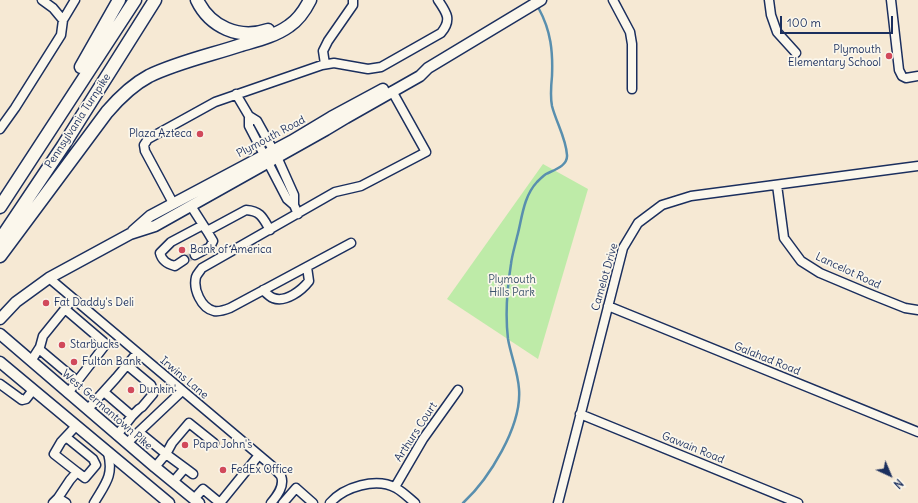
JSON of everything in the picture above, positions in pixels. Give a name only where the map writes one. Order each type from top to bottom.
[{"type":"highway","points":[[61,111],[61,101],[119,0]]},
{"type":"highway","name":"Pennsylvania Turnpike","points":[[0,207],[61,111],[135,0]]},
{"type":"highway","name":"Pennsylvania Turnpike","points":[[0,240],[63,146],[155,0]]},
{"type":"highway","points":[[197,0],[204,13],[219,26],[233,32],[247,34],[263,32],[279,25],[293,14],[302,0]]},
{"type":"highway","points":[[0,256],[107,112],[130,88],[147,77],[170,67],[261,39],[284,30],[296,21],[310,0]]},
{"type":"main road","name":"Plymouth Road","points":[[130,234],[150,216],[173,203],[326,130],[420,76],[428,68],[541,0]]},
{"type":"main road","name":"Plymouth Road","points":[[0,319],[21,298],[49,278],[130,234],[155,226],[191,206],[331,117],[417,71],[428,68]]},
{"type":"main road","name":"West Germantown Pike","points":[[0,334],[196,501]]},
{"type":"main road","points":[[0,362],[169,503]]},
{"type":"street","points":[[42,0],[53,8],[63,20]]},
{"type":"street","points":[[0,127],[16,108],[61,36],[63,20],[75,0]]},
{"type":"street","points":[[325,64],[323,51],[328,41],[353,6],[353,0]]},
{"type":"street","points":[[173,203],[145,151],[144,144],[148,139],[215,102],[325,64],[334,62],[368,69],[381,67],[441,33],[447,22],[447,14],[438,0]]},
{"type":"street","points":[[613,0],[630,32],[632,44],[632,89]]},
{"type":"street","points":[[769,0],[771,15],[776,32],[796,53]]},
{"type":"street","points":[[891,0],[899,70],[902,76],[906,78],[918,76]]},
{"type":"street","points":[[351,242],[307,267],[222,311],[213,311],[204,306],[198,294],[196,276],[202,268],[335,192],[361,186],[426,152],[392,91]]},
{"type":"street","points":[[236,94],[249,116],[249,126],[271,156],[287,199],[294,205],[298,214]]},
{"type":"street","name":"Camelot Drive","points":[[558,503],[623,248],[638,223],[662,205],[691,196],[918,166]]},
{"type":"street","name":"Lancelot Road","points":[[777,185],[784,238],[801,261],[820,273],[877,297],[905,308],[918,310]]},
{"type":"street","points":[[191,206],[213,241],[210,247],[195,255]]},
{"type":"street","points":[[184,260],[175,266],[168,264],[161,258],[160,253],[171,242],[246,210],[253,211],[261,215],[270,230]]},
{"type":"street","points":[[263,290],[273,298],[284,299],[304,288],[309,281],[307,267]]},
{"type":"street","name":"Irwins Lane","points":[[49,278],[272,466],[281,476],[282,486],[277,496],[271,503]]},
{"type":"street","points":[[32,361],[39,349],[42,336],[73,298]]},
{"type":"street","name":"Galahad Road","points":[[608,306],[918,432]]},
{"type":"street","points":[[65,309],[106,344],[68,393]]},
{"type":"street","points":[[39,349],[77,381]]},
{"type":"street","points":[[88,409],[137,352]]},
{"type":"street","points":[[117,435],[139,409],[149,391],[146,385],[126,366]]},
{"type":"street","points":[[0,384],[22,400],[26,398],[33,390]]},
{"type":"street","name":"Arthurs Court","points":[[395,487],[423,439],[458,390]]},
{"type":"street","points":[[127,443],[182,391]]},
{"type":"street","points":[[104,392],[132,416]]},
{"type":"street","name":"Gawain Road","points":[[580,414],[798,503]]},
{"type":"street","points":[[155,467],[166,454],[172,443],[189,423],[214,443]]},
{"type":"street","points":[[66,437],[93,459],[96,465],[85,478],[54,454],[66,437],[76,426]]},
{"type":"street","points":[[139,432],[193,474]]},
{"type":"street","points":[[93,459],[105,450],[111,463],[109,476],[94,503]]},
{"type":"street","points":[[196,501],[203,489],[220,503],[259,455]]},
{"type":"street","points":[[173,482],[185,468]]},
{"type":"street","points":[[66,503],[56,501],[77,472]]},
{"type":"street","points":[[330,503],[353,487],[376,483],[395,487],[415,503]]},
{"type":"street","points":[[283,503],[296,488],[313,503]]},
{"type":"green space","name":"Plymouth Hills Park","points":[[543,164],[588,189],[538,359],[447,299]]},
{"type":"waterway","points":[[463,503],[483,480],[502,451],[515,419],[519,404],[519,389],[516,370],[508,339],[507,311],[511,261],[526,201],[532,188],[537,182],[546,174],[563,165],[567,159],[565,142],[551,102],[552,58],[549,34],[539,9]]},
{"type":"tunnel","points":[[184,260],[195,255]]},
{"type":"place","name":"Plymouth Elementary School","points":[[889,56]]},
{"type":"place","name":"Plaza Azteca","points":[[200,134]]},
{"type":"place","name":"Bank of America","points":[[182,250]]},
{"type":"place","name":"Fat Daddy's Deli","points":[[46,303]]},
{"type":"place","name":"Starbucks","points":[[62,345]]},
{"type":"place","name":"Fulton Bank","points":[[74,362]]},
{"type":"place","name":"Dunkin'","points":[[131,390]]},
{"type":"place","name":"Papa John's","points":[[185,445]]},
{"type":"place","name":"FedEx Office","points":[[223,470]]}]
